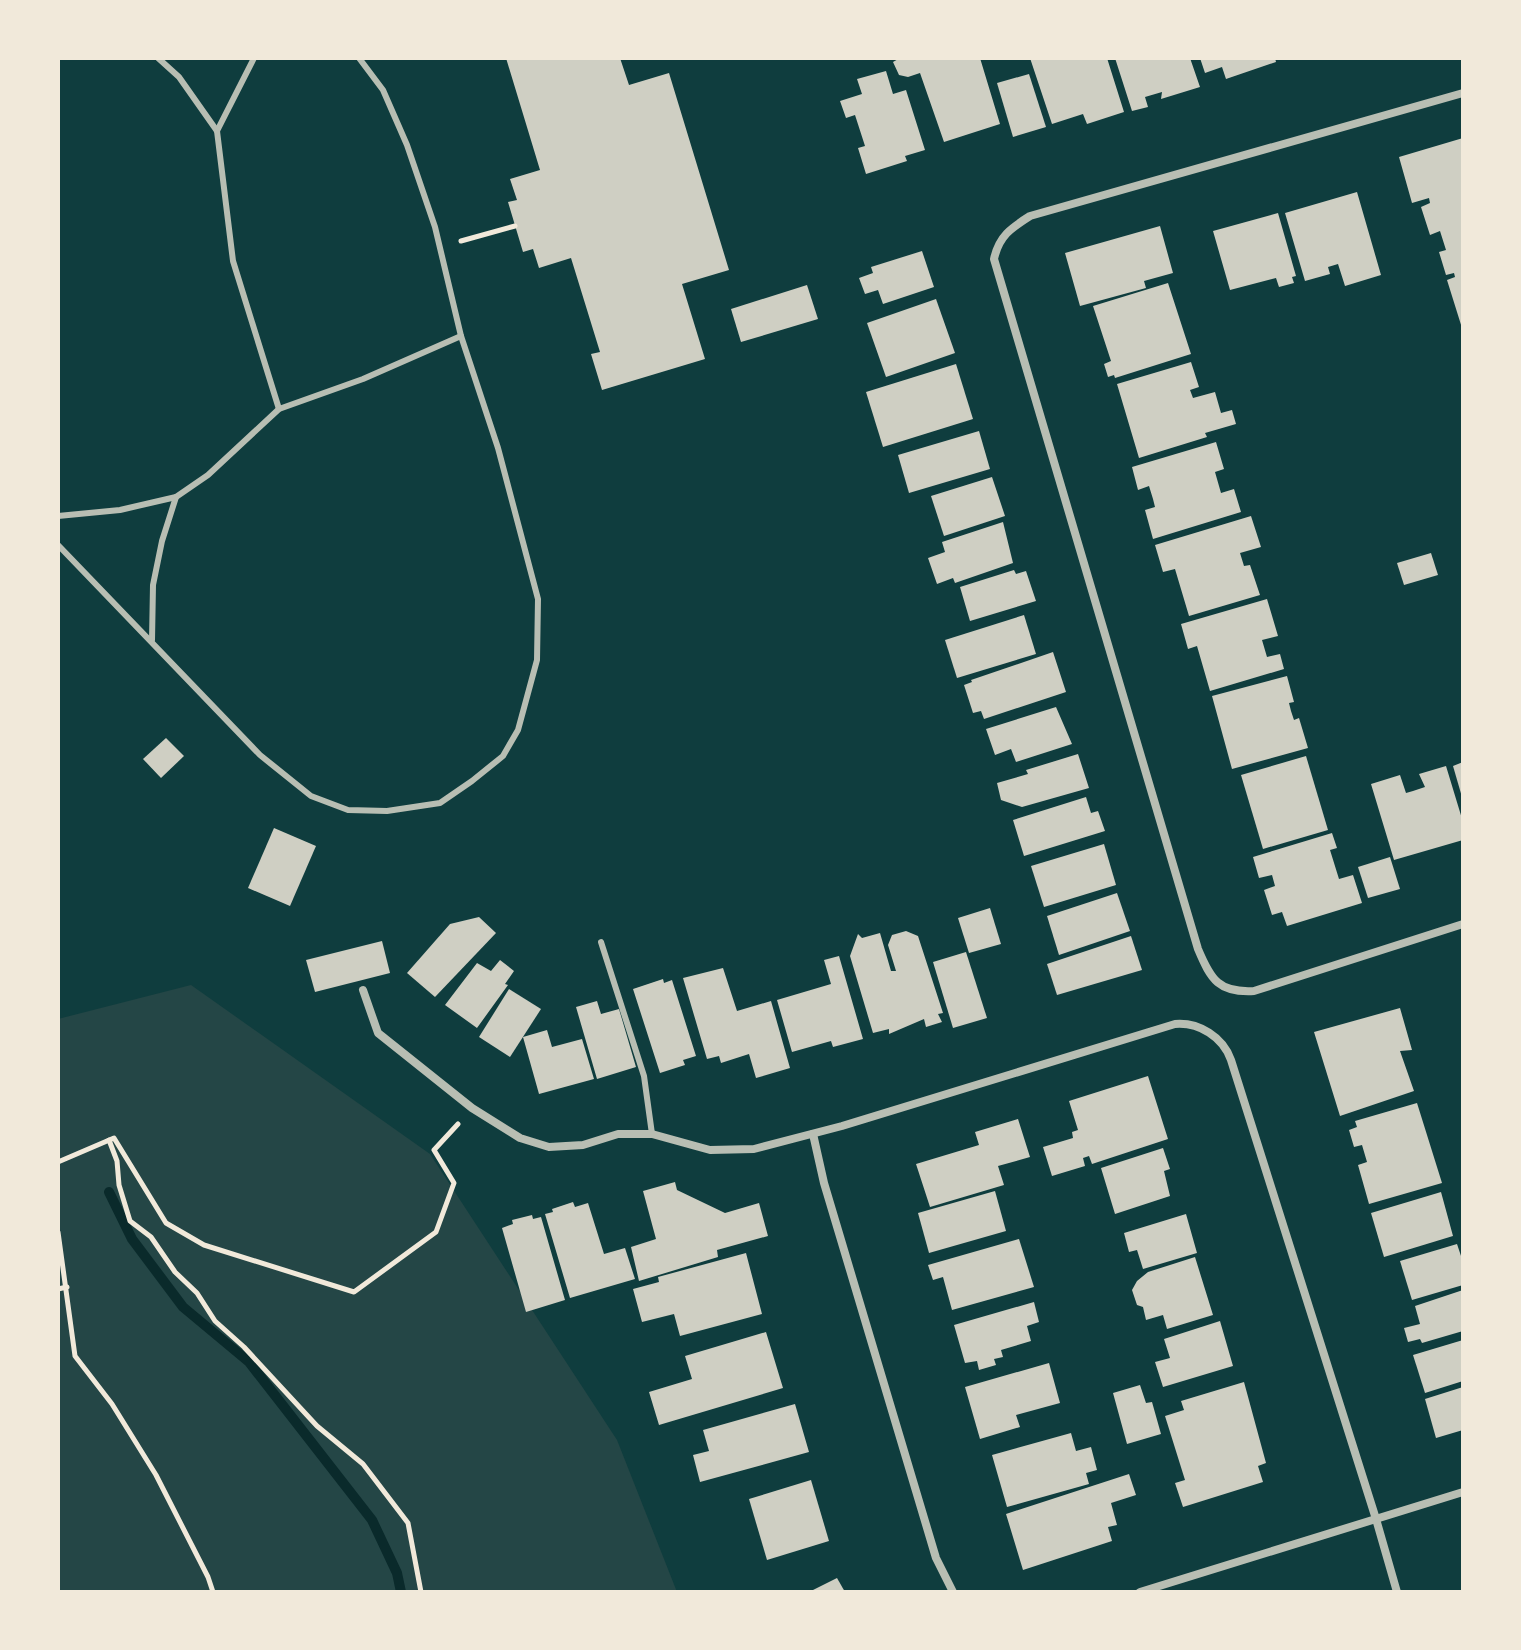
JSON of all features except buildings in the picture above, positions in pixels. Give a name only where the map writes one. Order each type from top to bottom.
[{"type":"street","points":[[1463,93],[1042,213],[1009,229],[997,245],[994,259],[1198,949],[1207,970],[1218,985],[1238,992],[1254,991],[1463,924]]},
{"type":"street","points":[[363,990],[378,1033],[472,1108],[520,1138],[549,1147],[583,1145],[618,1134],[652,1134],[710,1150],[754,1149],[813,1134],[1175,1024],[1189,1024],[1219,1039],[1227,1048],[1397,1592]]},
{"type":"street","points":[[813,1134],[824,1183],[936,1558],[953,1592]]},
{"type":"street","points":[[1140,1592],[1463,1492]]},
{"type":"lane","points":[[158,58],[179,77],[217,131],[233,261],[279,409]]},
{"type":"lane","points":[[217,131],[254,58]]},
{"type":"lane","points":[[58,545],[260,755],[311,796],[348,810],[387,811],[440,803],[503,756],[518,730],[537,660],[538,599],[498,448],[461,336],[435,227],[407,145],[383,90],[359,58]]},
{"type":"lane","points":[[58,516],[120,510],[176,497],[208,475],[279,409],[363,379],[461,336]]},
{"type":"lane","points":[[152,640],[153,585],[162,541],[176,497]]},
{"type":"lane","points":[[601,942],[644,1076],[652,1134]]},
{"type":"path","points":[[461,241],[515,226]]},
{"type":"path","points":[[58,1162],[114,1138],[166,1223],[204,1245],[354,1292],[436,1232],[454,1183],[434,1150],[472,1108]]},
{"type":"path","points":[[109,1140],[117,1161],[119,1185],[130,1221],[151,1237],[175,1272],[197,1293],[215,1321],[244,1347],[317,1426],[363,1464],[408,1523],[421,1592]]},
{"type":"path","points":[[58,1232],[75,1356],[112,1404],[156,1475],[213,1592]]},
{"type":"path","points":[[58,1289],[67,1287]]},
{"type":"shaded area","points":[[191,985],[430,1154],[617,1440],[677,1592],[58,1592],[58,1019]]},
{"type":"waterway","points":[[109,1192],[132,1239],[183,1307],[249,1362],[372,1520],[397,1573],[401,1592]]}]
